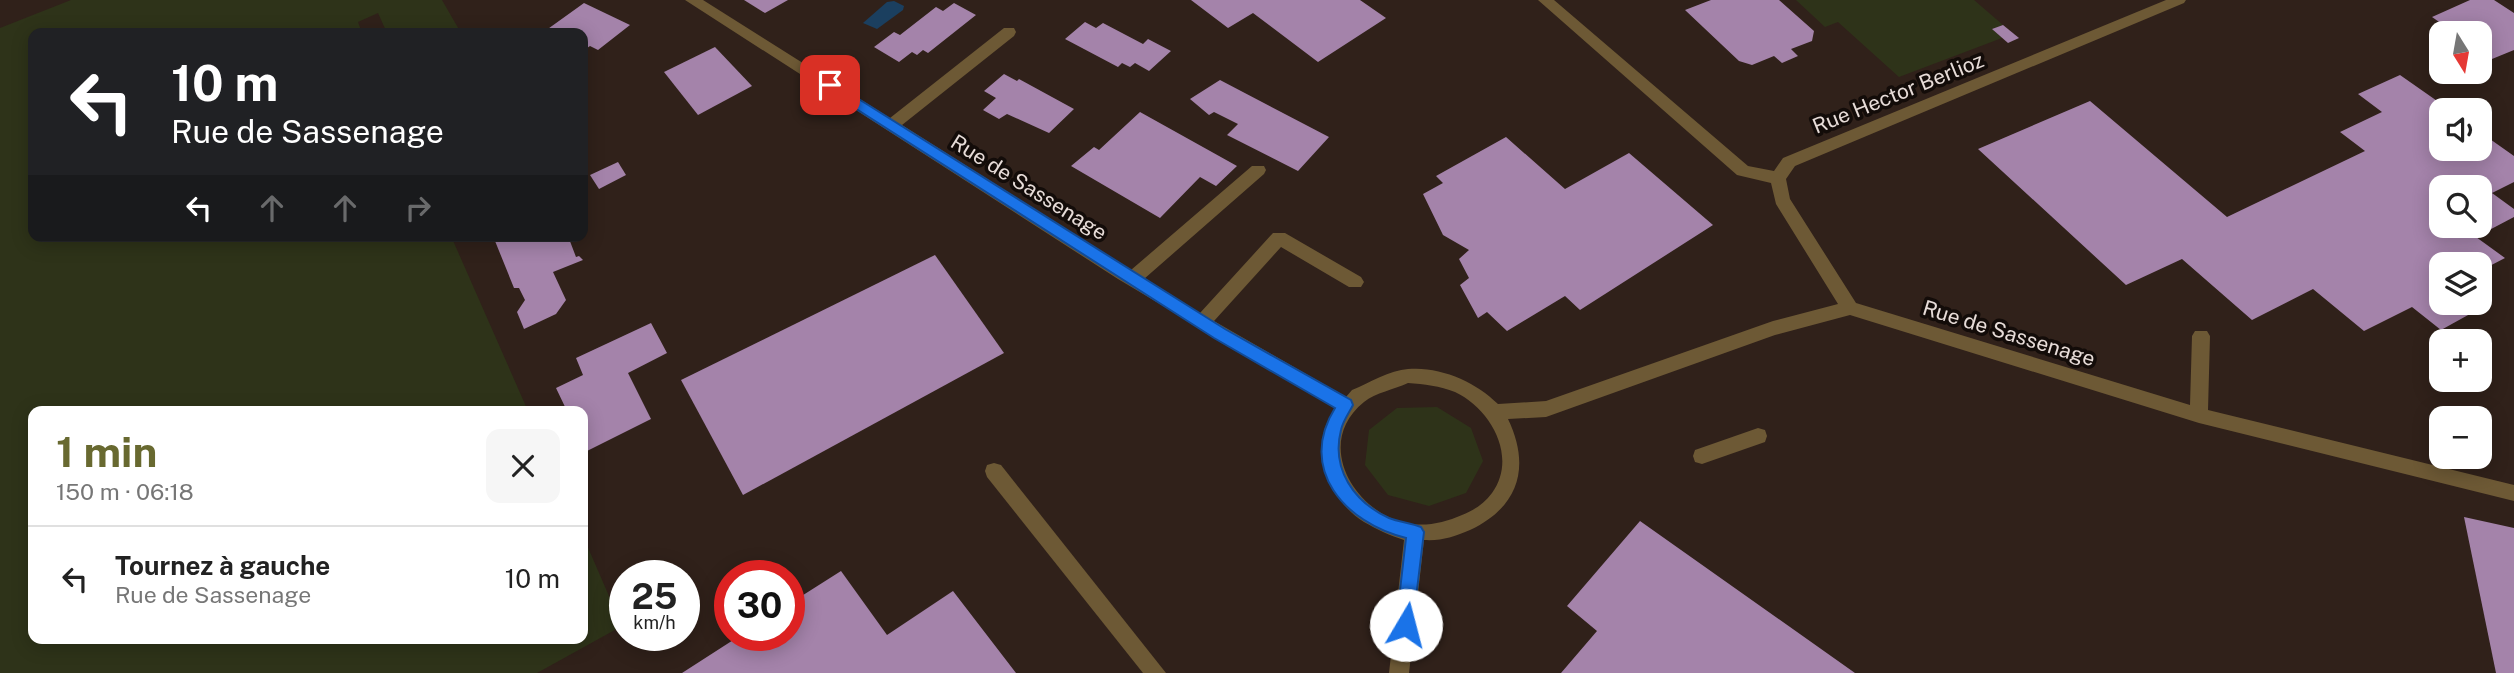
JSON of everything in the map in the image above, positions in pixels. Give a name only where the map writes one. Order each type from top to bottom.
[{"type":"street","name":"Rue de Sassenage","points":[[692,0],[769,45],[890,126],[1132,279],[1345,405]]},
{"type":"street","points":[[1495,412],[1546,409],[1773,328],[1850,308],[1782,200],[1778,178],[1743,171],[1545,0]]},
{"type":"street","name":"Rue Hector Berlioz","points":[[1778,178],[1789,162],[1815,150],[2179,0]]},
{"type":"street","points":[[890,126],[1009,32]]},
{"type":"street","points":[[1132,279],[1258,170]]},
{"type":"street","points":[[1202,322],[1279,238],[1355,282]]},
{"type":"street","name":"Rue de Sassenage","points":[[1850,308],[2199,415],[2514,494]]},
{"type":"street","points":[[2199,415],[2201,336]]},
{"type":"street","points":[[1407,376],[1432,377],[1456,384],[1477,396],[1495,412],[1508,434],[1513,459],[1508,484],[1495,506],[1473,522],[1445,531],[1415,532],[1388,526],[1363,512],[1344,493],[1333,471],[1329,448],[1333,425],[1345,405],[1362,391],[1383,381],[1407,376]]},
{"type":"street","points":[[1702,456],[1759,436]]},
{"type":"street","points":[[994,471],[1156,673]]},
{"type":"street","points":[[1399,673],[1415,532]]},
{"type":"green space","points":[[71,0],[442,0],[458,28],[385,28],[378,13],[358,22],[360,28],[28,28],[28,242],[454,242],[526,406],[28,406],[28,644],[588,644],[588,548],[609,596],[609,633],[537,673],[0,673],[0,28]]},
{"type":"green space","points":[[1796,0],[1974,0],[2003,25],[1992,29],[2002,38],[1899,77],[1838,22],[1825,27]]},
{"type":"green space","points":[[1437,407],[1471,428],[1483,461],[1466,493],[1429,506],[1388,495],[1365,465],[1369,430],[1397,408]]},
{"type":"water","points":[[894,1],[904,6],[903,10],[877,29],[863,23],[887,2]]},
{"type":"building","points":[[744,0],[788,0],[765,13]]},
{"type":"building","points":[[1191,0],[1360,0],[1386,18],[1318,62],[1253,13],[1228,28]]},
{"type":"building","points":[[1711,0],[1779,0],[1814,31],[1812,41],[1791,49],[1798,56],[1782,63],[1774,56],[1752,65],[1739,61],[1685,10]]},
{"type":"building","points":[[2470,0],[2494,0],[2514,13],[2514,50],[2492,59],[2492,21],[2438,21],[2432,17]]},
{"type":"building","points":[[584,3],[630,25],[598,50],[588,47],[588,28],[549,28]]},
{"type":"building","points":[[954,3],[976,15],[928,53],[923,50],[917,55],[912,52],[899,62],[874,47],[894,32],[900,35],[936,7],[943,11]]},
{"type":"building","points":[[1085,22],[1096,28],[1103,23],[1143,44],[1148,39],[1171,51],[1149,71],[1135,63],[1130,67],[1122,63],[1118,67],[1065,39]]},
{"type":"building","points":[[2003,25],[2019,38],[2008,43],[1992,29]]},
{"type":"building","points":[[715,47],[752,86],[698,115],[664,72]]},
{"type":"building","points":[[1004,74],[1017,81],[1019,79],[1074,109],[1049,133],[1007,114],[999,119],[983,110],[996,98],[984,91]]},
{"type":"building","points":[[2400,75],[2433,98],[2429,98],[2429,161],[2492,161],[2492,140],[2514,156],[2514,182],[2492,193],[2492,175],[2429,175],[2429,238],[2477,238],[2505,258],[2492,265],[2492,252],[2429,252],[2429,315],[2468,315],[2443,329],[2412,307],[2364,331],[2313,289],[2252,320],[2182,259],[2126,285],[1978,149],[2090,101],[2227,217],[2365,151],[2340,132],[2382,112],[2358,94]]},
{"type":"building","points":[[1220,80],[1329,137],[1298,171],[1227,135],[1238,124],[1214,112],[1209,115],[1190,99]]},
{"type":"building","points":[[1140,112],[1237,166],[1216,186],[1200,177],[1160,218],[1071,166],[1094,147],[1099,150]]},
{"type":"building","points":[[1506,137],[1565,189],[1629,153],[1713,225],[1580,310],[1565,296],[1507,331],[1487,312],[1478,318],[1460,285],[1469,278],[1459,259],[1469,250],[1443,235],[1423,194],[1443,183],[1436,176]]},
{"type":"building","points":[[618,162],[626,175],[599,189],[590,175]]},
{"type":"building","points":[[2492,193],[2514,209],[2514,217],[2492,229]]},
{"type":"building","points":[[495,242],[570,242],[576,257],[579,256],[583,260],[553,272],[566,300],[556,314],[524,329],[517,312],[525,300],[519,288],[514,288]]},
{"type":"building","points":[[935,255],[1004,353],[743,495],[681,380]]},
{"type":"building","points":[[651,323],[667,353],[628,373],[651,419],[588,450],[588,406],[565,406],[556,388],[583,375],[576,358]]},
{"type":"building","points":[[2464,517],[2514,528],[2514,673],[2496,673]]},
{"type":"building","points":[[1640,521],[1855,673],[1561,673],[1597,631],[1567,606]]},
{"type":"building","points":[[841,571],[887,635],[953,591],[1016,673],[682,673],[716,651],[805,651],[805,594]]},
{"type":"route","points":[[830,85],[957,169],[1219,333],[1345,405],[1333,425],[1329,448],[1333,471],[1344,493],[1363,512],[1388,526],[1415,532],[1406,625]]}]
